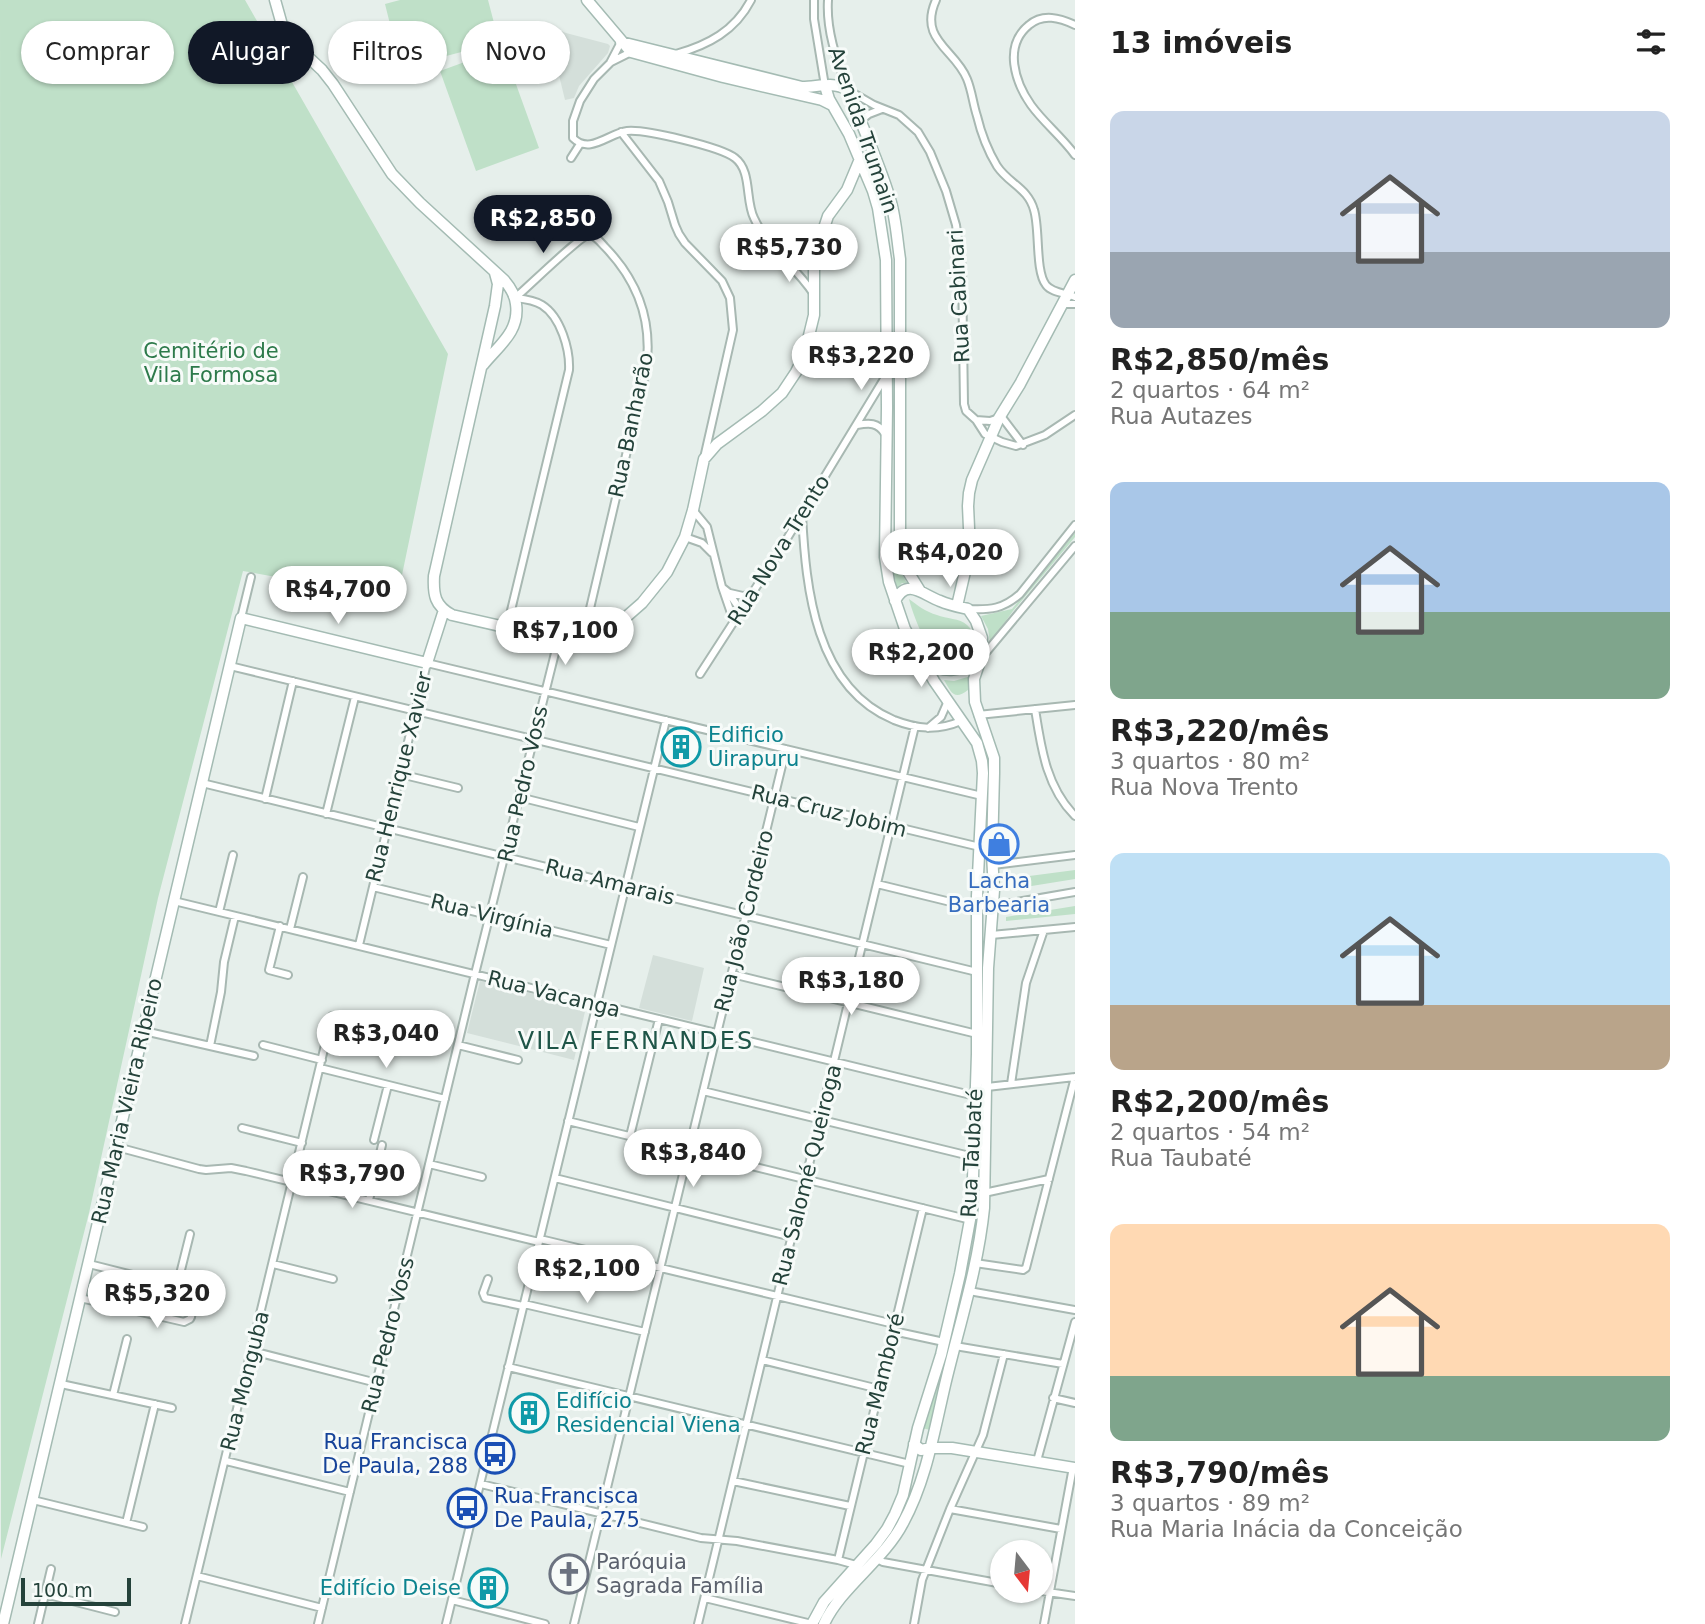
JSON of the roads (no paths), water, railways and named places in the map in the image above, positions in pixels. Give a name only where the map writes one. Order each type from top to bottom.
[{"type":"main road","points":[[275,0],[284,32],[333,84],[392,174],[509,285],[515,298],[515,324],[508,338],[481,369]]},
{"type":"main road","points":[[587,0],[631,52],[802,87],[836,84],[848,90]]},
{"type":"main road","points":[[621,42],[822,100],[833,106]]},
{"type":"main road","name":"Avenida Trumain","points":[[825,86],[860,159],[878,208],[886,260],[885,557],[889,582],[905,629],[923,660]]},
{"type":"main road","name":"Avenida Trumain","points":[[848,90],[891,202],[900,259],[900,548],[903,560],[921,591]]},
{"type":"main road","points":[[495,273],[498,284],[495,306],[434,576],[434,595],[444,610],[452,615],[544,636],[584,634],[626,617],[642,603],[667,572],[685,537],[704,459],[717,444],[782,393],[796,372],[811,332],[816,257],[828,216],[848,190],[860,159]]},
{"type":"main road","points":[[848,190],[879,166]]},
{"type":"main road","points":[[957,606],[970,550],[969,493],[972,480],[1000,417],[1068,299],[1075,281]]},
{"type":"main road","points":[[495,306],[515,298]]},
{"type":"main road","points":[[492,321],[496,337],[508,338]]},
{"type":"main road","points":[[895,601],[905,589],[911,588],[940,602],[968,609]]},
{"type":"main road","name":"Rua Taubaté","points":[[827,1624],[838,1602],[897,1535],[917,1493],[932,1444],[982,1231],[988,968],[993,906],[994,758],[975,702],[974,680],[981,658],[982,638],[968,609]]},
{"type":"main road","name":"Rua Henrique Xavier","points":[[427,663],[444,610]]},
{"type":"main road","points":[[241,618],[427,663]]},
{"type":"main road","name":"Rua Maria Vieira Ribeiro","points":[[3,1624],[241,618]]},
{"type":"main road","points":[[923,660],[944,671],[959,669],[981,658]]},
{"type":"main road","name":"Rua Taubaté","points":[[812,1624],[824,1602],[887,1529],[903,1495],[914,1444],[944,1342],[971,1220],[977,1034],[977,906],[983,773],[977,743],[923,660]]},
{"type":"main road","points":[[961,721],[975,702]]},
{"type":"main road","points":[[933,1381],[937,1376],[941,1377],[945,1381],[945,1387]]},
{"type":"main road","points":[[914,1444],[921,1450],[932,1444],[1074,1468]]},
{"type":"street","points":[[673,59],[725,33],[751,0]]},
{"type":"street","name":"Avenida Trumain","points":[[814,0],[814,19],[825,86]]},
{"type":"street","name":"Avenida Trumain","points":[[828,0],[830,33],[848,90]]},
{"type":"street","points":[[936,0],[932,9],[935,36],[966,76],[977,118],[996,164],[1028,196],[1032,204],[1037,221],[1043,280],[1047,286],[1075,304]]},
{"type":"street","points":[[1075,25],[1052,18],[1032,23],[1021,34],[1013,50],[1020,85],[1031,104],[1075,155]]},
{"type":"street","points":[[610,63],[621,42]]},
{"type":"street","points":[[631,52],[610,63],[594,79],[580,101],[572,129],[573,138],[586,145],[621,132],[648,132],[711,148],[735,158],[744,170],[752,215],[768,241],[813,293]]},
{"type":"street","name":"Rua Cabinari","points":[[848,90],[893,111],[909,123],[925,142],[946,191],[957,225],[962,270],[964,404],[966,411],[990,437]]},
{"type":"street","points":[[860,121],[869,114],[884,109]]},
{"type":"street","points":[[621,132],[651,169],[663,190],[679,234],[722,281],[730,298],[733,330],[704,459]]},
{"type":"street","points":[[571,158],[580,144]]},
{"type":"street","name":"Rua Banharão","points":[[515,298],[576,243],[592,235],[615,257],[635,289],[646,319],[649,350],[584,634]]},
{"type":"street","points":[[785,260],[816,257]]},
{"type":"street","points":[[507,627],[570,358],[562,333],[550,312],[530,300],[515,298]]},
{"type":"street","points":[[887,374],[900,374]]},
{"type":"street","name":"Rua Nova Trento","points":[[700,674],[887,374]]},
{"type":"street","points":[[990,437],[1011,446],[1023,444],[1045,435],[1075,415]]},
{"type":"street","points":[[976,420],[990,421],[1000,417],[1023,444]]},
{"type":"street","points":[[857,425],[877,425],[887,440]]},
{"type":"street","points":[[693,510],[706,527],[734,622]]},
{"type":"street","points":[[802,513],[810,598],[830,658],[846,682],[861,700],[887,717],[905,724],[928,728],[949,726],[961,721]]},
{"type":"street","points":[[968,609],[992,609],[1014,599],[1075,525]]},
{"type":"street","points":[[685,537],[702,543],[713,554]]},
{"type":"street","points":[[981,658],[1075,546]]},
{"type":"street","name":"Rua Maria Vieira Ribeiro","points":[[241,618],[251,577]]},
{"type":"street","points":[[722,587],[741,611]]},
{"type":"street","points":[[728,592],[743,596],[751,594]]},
{"type":"street","name":"Rua Pedro Voss","points":[[318,1624],[559,637]]},
{"type":"street","points":[[427,663],[982,796]]},
{"type":"street","name":"Rua Henrique Xavier","points":[[359,945],[427,663]]},
{"type":"street","name":"Rua Cruz Jobim","points":[[230,666],[980,847]]},
{"type":"street","points":[[265,799],[293,681]]},
{"type":"street","points":[[326,814],[355,697]]},
{"type":"street","points":[[928,728],[941,717],[948,701]]},
{"type":"street","points":[[978,715],[1075,705]]},
{"type":"street","points":[[1035,709],[1048,774],[1060,797],[1075,816]]},
{"type":"street","points":[[446,1624],[666,720]]},
{"type":"street","name":"Rua Salomé Queiroga","points":[[698,1624],[915,726]]},
{"type":"street","name":"Rua João Cordeiro","points":[[574,1624],[786,749]]},
{"type":"street","points":[[400,774],[458,788]]},
{"type":"street","name":"Rua Amarais","points":[[202,783],[977,972]]},
{"type":"street","points":[[519,797],[639,827]]},
{"type":"street","points":[[219,912],[233,855]]},
{"type":"street","points":[[993,865],[1075,855]]},
{"type":"street","points":[[290,929],[303,877]]},
{"type":"street","points":[[877,884],[957,905],[977,906],[993,906],[1075,892]]},
{"type":"street","name":"Rua Virgínia","points":[[373,887],[611,945]]},
{"type":"street","name":"Rua Vacanga","points":[[174,901],[975,1096]]},
{"type":"street","points":[[210,1046],[224,962],[235,916]]},
{"type":"street","points":[[280,926],[269,970],[288,975]]},
{"type":"street","points":[[991,935],[1075,927]]},
{"type":"street","points":[[1011,1084],[1026,983],[1044,929]]},
{"type":"street","points":[[732,974],[977,1034]]},
{"type":"street","name":"Rua Monguba","points":[[185,1624],[332,1016]]},
{"type":"street","points":[[630,1136],[659,1019]]},
{"type":"street","points":[[144,1031],[254,1056]]},
{"type":"street","points":[[263,1045],[322,1060]]},
{"type":"street","points":[[458,1045],[518,1060]]},
{"type":"street","points":[[320,1068],[445,1099]]},
{"type":"street","points":[[975,1263],[1025,1269],[1073,1098],[1075,1077],[986,1087]]},
{"type":"street","points":[[374,1140],[388,1085]]},
{"type":"street","points":[[703,1091],[974,1157]]},
{"type":"street","points":[[569,1121],[971,1220]]},
{"type":"street","points":[[242,1128],[302,1143]]},
{"type":"street","points":[[369,1200],[382,1145]]},
{"type":"street","points":[[117,1147],[199,1169],[231,1168],[660,1268],[778,1296],[944,1342]]},
{"type":"street","points":[[429,1164],[482,1177]]},
{"type":"street","points":[[555,1178],[792,1237]]},
{"type":"street","points":[[984,1193],[1049,1179]]},
{"type":"street","name":"Rua Mamboré","points":[[838,1560],[923,1208]]},
{"type":"street","points":[[177,1286],[190,1234]]},
{"type":"street","points":[[80,1298],[184,1322],[191,1317],[196,1291],[89,1264]]},
{"type":"street","points":[[273,1264],[334,1279]]},
{"type":"street","points":[[488,1279],[483,1293],[485,1298],[645,1332]]},
{"type":"street","points":[[969,1291],[1075,1310]]},
{"type":"street","points":[[1037,1461],[1063,1364],[1073,1338],[1075,1321]]},
{"type":"street","points":[[113,1395],[127,1339]]},
{"type":"street","points":[[955,1346],[1063,1364]]},
{"type":"street","points":[[252,1351],[377,1383]]},
{"type":"street","points":[[915,1624],[922,1580],[983,1435],[1003,1354]]},
{"type":"street","points":[[762,1360],[879,1389]]},
{"type":"street","points":[[508,1367],[910,1464]]},
{"type":"street","points":[[61,1384],[172,1408]]},
{"type":"street","points":[[1054,1398],[1075,1404]]},
{"type":"street","points":[[126,1522],[155,1404]]},
{"type":"street","points":[[226,1461],[351,1492]]},
{"type":"street","points":[[1054,1569],[1074,1468]]},
{"type":"street","points":[[733,1481],[850,1506]]},
{"type":"street","points":[[481,1484],[701,1538],[737,1541],[856,1565]]},
{"type":"street","points":[[33,1500],[143,1527]]},
{"type":"street","points":[[950,1510],[1061,1528]]},
{"type":"street","points":[[877,1559],[990,1582]]},
{"type":"street","points":[[38,1624],[51,1569]]},
{"type":"street","points":[[197,1576],[322,1608]]},
{"type":"street","points":[[1054,1593],[1075,1597]]},
{"type":"street","points":[[45,1594],[115,1612]]},
{"type":"street","points":[[705,1598],[812,1624]]},
{"type":"street","points":[[452,1600],[545,1624]]},
{"type":"street","points":[[1044,1624],[1048,1603]]},
{"type":"place","name":"Edificio Uirapuru","points":[[681,747]]},
{"type":"place","name":"Lacha Barbearia","points":[[999,844]]},
{"type":"place","name":"Edifício Residencial Viena","points":[[529,1413]]},
{"type":"place","name":"Rua Francisca De Paula, 288","points":[[495,1454]]},
{"type":"place","name":"Rua Francisca De Paula, 275","points":[[467,1508]]},
{"type":"place","name":"Paróquia Sagrada Família","points":[[569,1574]]},
{"type":"place","name":"Edifício Deise","points":[[488,1588]]},
{"type":"district","name":"VILA FERNANDES","points":[[636,1041]]},
{"type":"park label","name":"Cemitério de Vila Formosa","points":[[211,363]]}]
